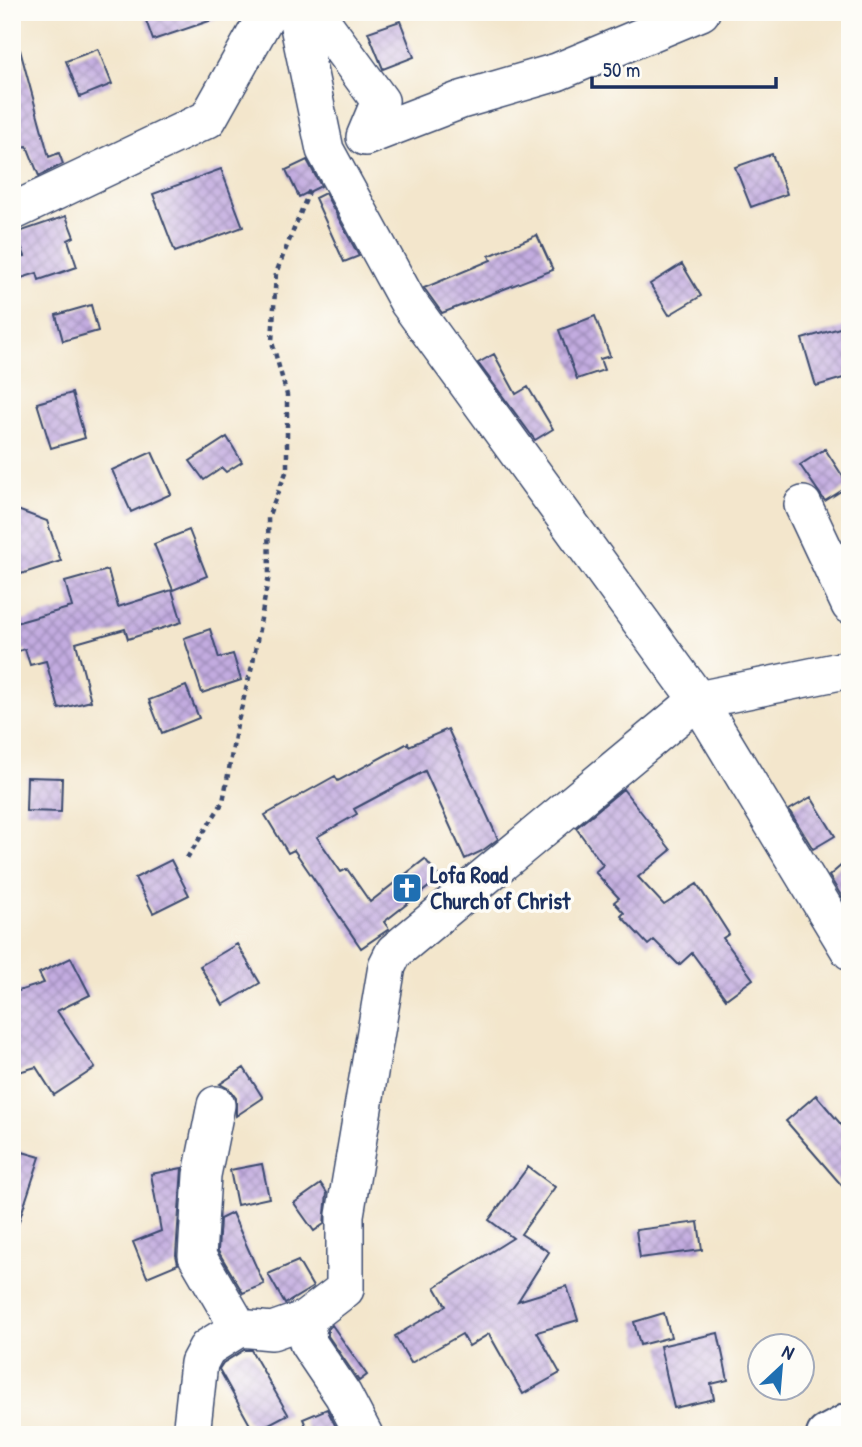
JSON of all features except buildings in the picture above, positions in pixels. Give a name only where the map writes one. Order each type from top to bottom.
[{"type":"main road","points":[[826,1435],[850,1422]]},
{"type":"street","points":[[12,212],[208,119],[268,12]]},
{"type":"street","points":[[296,12],[325,150],[408,302],[698,700],[850,951]]},
{"type":"street","points":[[315,12],[380,101],[365,137],[461,100],[557,72],[701,12]]},
{"type":"street","points":[[803,505],[850,605]]},
{"type":"street","points":[[191,1435],[199,1363],[208,1348],[239,1328],[272,1331],[306,1318],[345,1289],[345,1216],[387,966],[394,952],[698,700],[850,670]]},
{"type":"street","points":[[216,1105],[202,1175],[197,1256],[239,1328]]},
{"type":"street","points":[[306,1318],[308,1343],[343,1395],[364,1435]]},
{"type":"path","points":[[187,858],[223,802],[237,724],[253,662],[269,575],[268,517],[287,470],[287,395],[272,342],[276,273],[325,150]]},
{"type":"place","name":"Lofa Road Church of Christ","points":[[407,888]]}]
